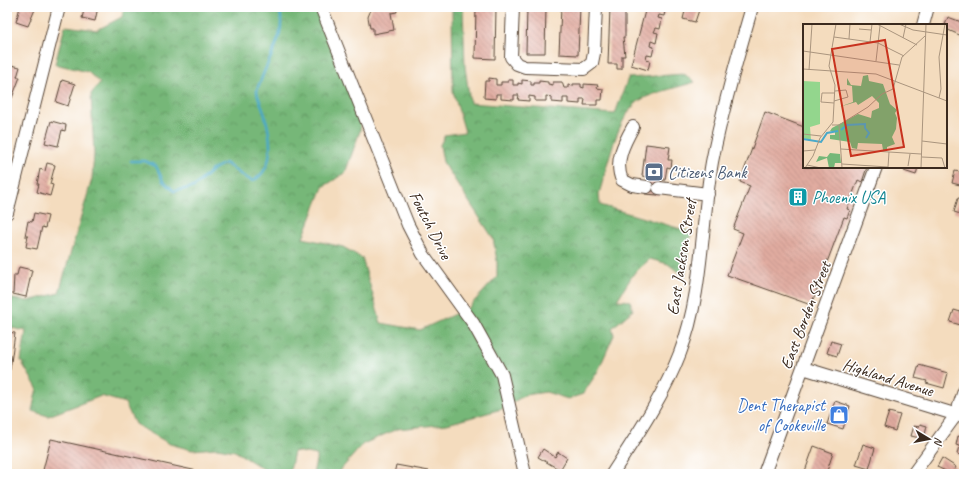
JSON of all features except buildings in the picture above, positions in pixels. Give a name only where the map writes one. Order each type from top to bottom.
[{"type":"street","points":[[7,213],[59,7]]},
{"type":"street","name":"Foutch Drive","points":[[321,7],[408,226],[423,254],[473,323],[502,374],[525,474]]},
{"type":"street","points":[[513,7],[510,57],[517,64],[525,67],[584,69],[592,63],[594,53],[596,7]]},
{"type":"street","name":"East Jackson Street","points":[[612,474],[650,415],[680,353],[692,308],[714,157],[752,7]]},
{"type":"street","points":[[923,24],[928,7]]},
{"type":"street","points":[[633,127],[620,158],[618,173],[622,180],[646,187]]},
{"type":"street","name":"East Borden Street","points":[[764,474],[876,168]]},
{"type":"street","points":[[659,188],[708,194]]},
{"type":"street","name":"Highland Avenue","points":[[803,368],[960,416]]},
{"type":"street","points":[[913,474],[960,416],[964,391]]},
{"type":"green space","points":[[125,7],[317,7],[361,120],[360,131],[345,173],[323,187],[303,238],[343,247],[362,258],[381,323],[420,330],[468,308],[497,277],[497,261],[493,238],[443,162],[440,145],[445,135],[465,132],[453,91],[452,7],[463,7],[465,67],[470,103],[615,114],[628,78],[684,74],[695,82],[648,96],[633,106],[626,116],[614,142],[599,194],[600,205],[691,232],[685,277],[668,264],[650,259],[634,273],[617,300],[630,301],[633,310],[612,328],[614,335],[598,371],[583,394],[568,399],[546,392],[525,395],[502,409],[447,424],[397,429],[363,444],[337,474],[313,474],[317,455],[294,451],[290,471],[265,470],[235,451],[217,448],[192,450],[170,444],[135,424],[125,403],[101,396],[48,416],[32,411],[37,388],[21,361],[26,331],[7,327],[7,298],[28,301],[59,293],[92,179],[94,154],[91,94],[100,83],[88,72],[55,64],[65,26],[97,30],[122,17]]},
{"type":"waterway","points":[[131,161],[145,161],[156,166],[163,181],[174,191],[194,187],[212,170],[225,163],[245,178],[253,181],[261,175],[269,158],[270,138],[257,91],[280,34],[281,16],[279,7]]},
{"type":"place","name":"Citizens Bank","points":[[654,172]]},
{"type":"place","name":"Phoenix USA","points":[[798,197]]},
{"type":"place","name":"Dent Therapist of Cookeville","points":[[839,415]]}]
